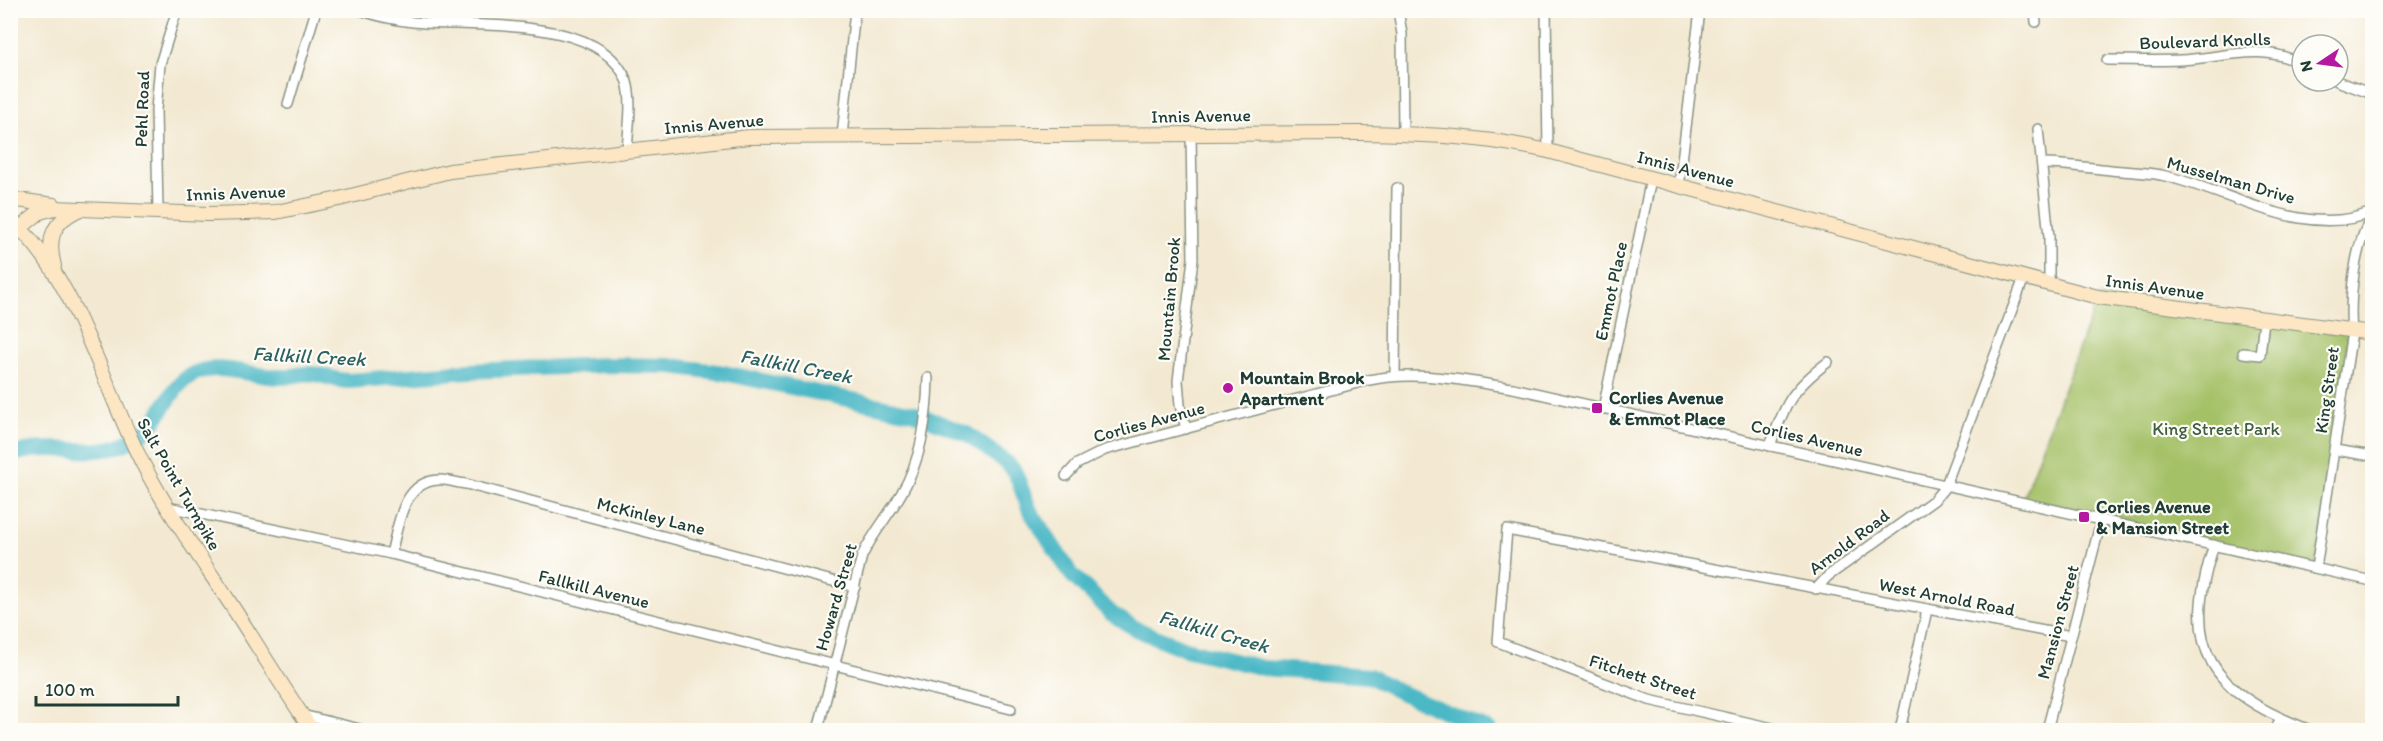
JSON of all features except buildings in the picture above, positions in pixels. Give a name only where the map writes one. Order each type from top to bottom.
[{"type":"main road","name":"Innis Avenue","points":[[15,223],[55,208],[208,214],[276,212],[450,171],[749,137],[1452,135],[1498,140],[1548,151],[2024,279],[2120,301],[2373,333]]},
{"type":"main road","points":[[10,200],[83,208]]},
{"type":"main road","points":[[57,280],[50,253],[51,235],[56,224],[83,208]]},
{"type":"main road","name":"Salt Point Turnpike","points":[[15,223],[40,251],[57,280],[90,343],[137,453],[168,507],[312,730]]},
{"type":"street","name":"Pehl Road","points":[[158,212],[156,110],[160,64],[177,10]]},
{"type":"street","points":[[288,104],[316,10]]},
{"type":"street","points":[[360,10],[412,22],[565,34],[591,44],[612,59],[627,84],[627,151]]},
{"type":"street","points":[[842,136],[855,10]]},
{"type":"street","points":[[1398,10],[1402,34],[1403,134]]},
{"type":"street","points":[[1546,10],[1548,151]]},
{"type":"street","points":[[1679,186],[1700,10]]},
{"type":"street","points":[[2035,10],[2036,22]]},
{"type":"street","name":"Boulevard Knolls","points":[[2107,60],[2180,60],[2251,52],[2274,52],[2290,59]]},
{"type":"street","points":[[2350,86],[2373,94]]},
{"type":"street","points":[[2038,129],[2049,237],[2049,285]]},
{"type":"street","name":"Mountain Brook","points":[[1186,429],[1180,405],[1178,381],[1193,260],[1191,134]]},
{"type":"street","name":"Musselman Drive","points":[[2043,164],[2067,164],[2159,175],[2192,183],[2258,208],[2291,216],[2337,220],[2360,217],[2373,212]]},
{"type":"street","name":"Emmot Place","points":[[1603,409],[1651,179]]},
{"type":"street","points":[[1395,375],[1397,188]]},
{"type":"street","name":"King Street","points":[[2316,568],[2352,332],[2350,317],[2359,244],[2373,218]]},
{"type":"street","name":"Arnold Road","points":[[1498,642],[1507,530],[1816,589],[1853,556],[1934,500],[1945,487],[2024,279]]},
{"type":"street","points":[[2243,353],[2259,355],[2264,320]]},
{"type":"street","points":[[1770,446],[1785,406],[1794,390],[1828,362]]},
{"type":"street","name":"Corlies Avenue","points":[[1066,476],[1090,456],[1347,385],[1395,375],[1424,374],[1513,388],[1945,487],[2373,581]]},
{"type":"street","name":"Howard Street","points":[[818,730],[862,556],[871,537],[901,494],[915,466],[925,425],[928,378]]},
{"type":"street","points":[[2335,450],[2373,456]]},
{"type":"street","name":"McKinley Lane","points":[[391,554],[408,496],[424,483],[438,480],[466,484],[855,587]]},
{"type":"street","name":"Fallkill Avenue","points":[[168,507],[391,554],[1011,709]]},
{"type":"street","name":"Mansion Street","points":[[2047,730],[2101,521]]},
{"type":"street","points":[[2214,545],[2199,602],[2198,618],[2205,648],[2214,667],[2224,680],[2254,703],[2280,719],[2310,730]]},
{"type":"street","name":"West Arnold Road","points":[[1816,589],[2071,636]]},
{"type":"street","points":[[1900,730],[1927,610]]},
{"type":"street","name":"Fitchett Street","points":[[1498,642],[1648,700],[1781,730]]},
{"type":"street","points":[[301,715],[364,730]]},
{"type":"street","points":[[2275,730],[2280,719]]},
{"type":"green space","name":"King Street Park","points":[[2098,297],[2352,332],[2316,568],[2021,503]]},
{"type":"waterway","name":"Fallkill Creek","points":[[10,456],[37,449],[105,449],[132,440],[150,427],[181,383],[191,375],[203,370],[229,370],[282,377],[309,374],[349,381],[469,371],[606,365],[672,366],[724,373],[914,413],[967,434],[1007,463],[1015,472],[1030,511],[1071,574],[1112,614],[1136,629],[1185,649],[1263,668],[1369,676],[1402,693],[1489,730]]},
{"type":"place","name":"Mountain Brook Apartment","points":[[1228,388]]},
{"type":"place","name":"Corlies Avenue & Emmot Place","points":[[1597,408]]},
{"type":"place","name":"Corlies Avenue & Mansion Street","points":[[2084,517]]}]
